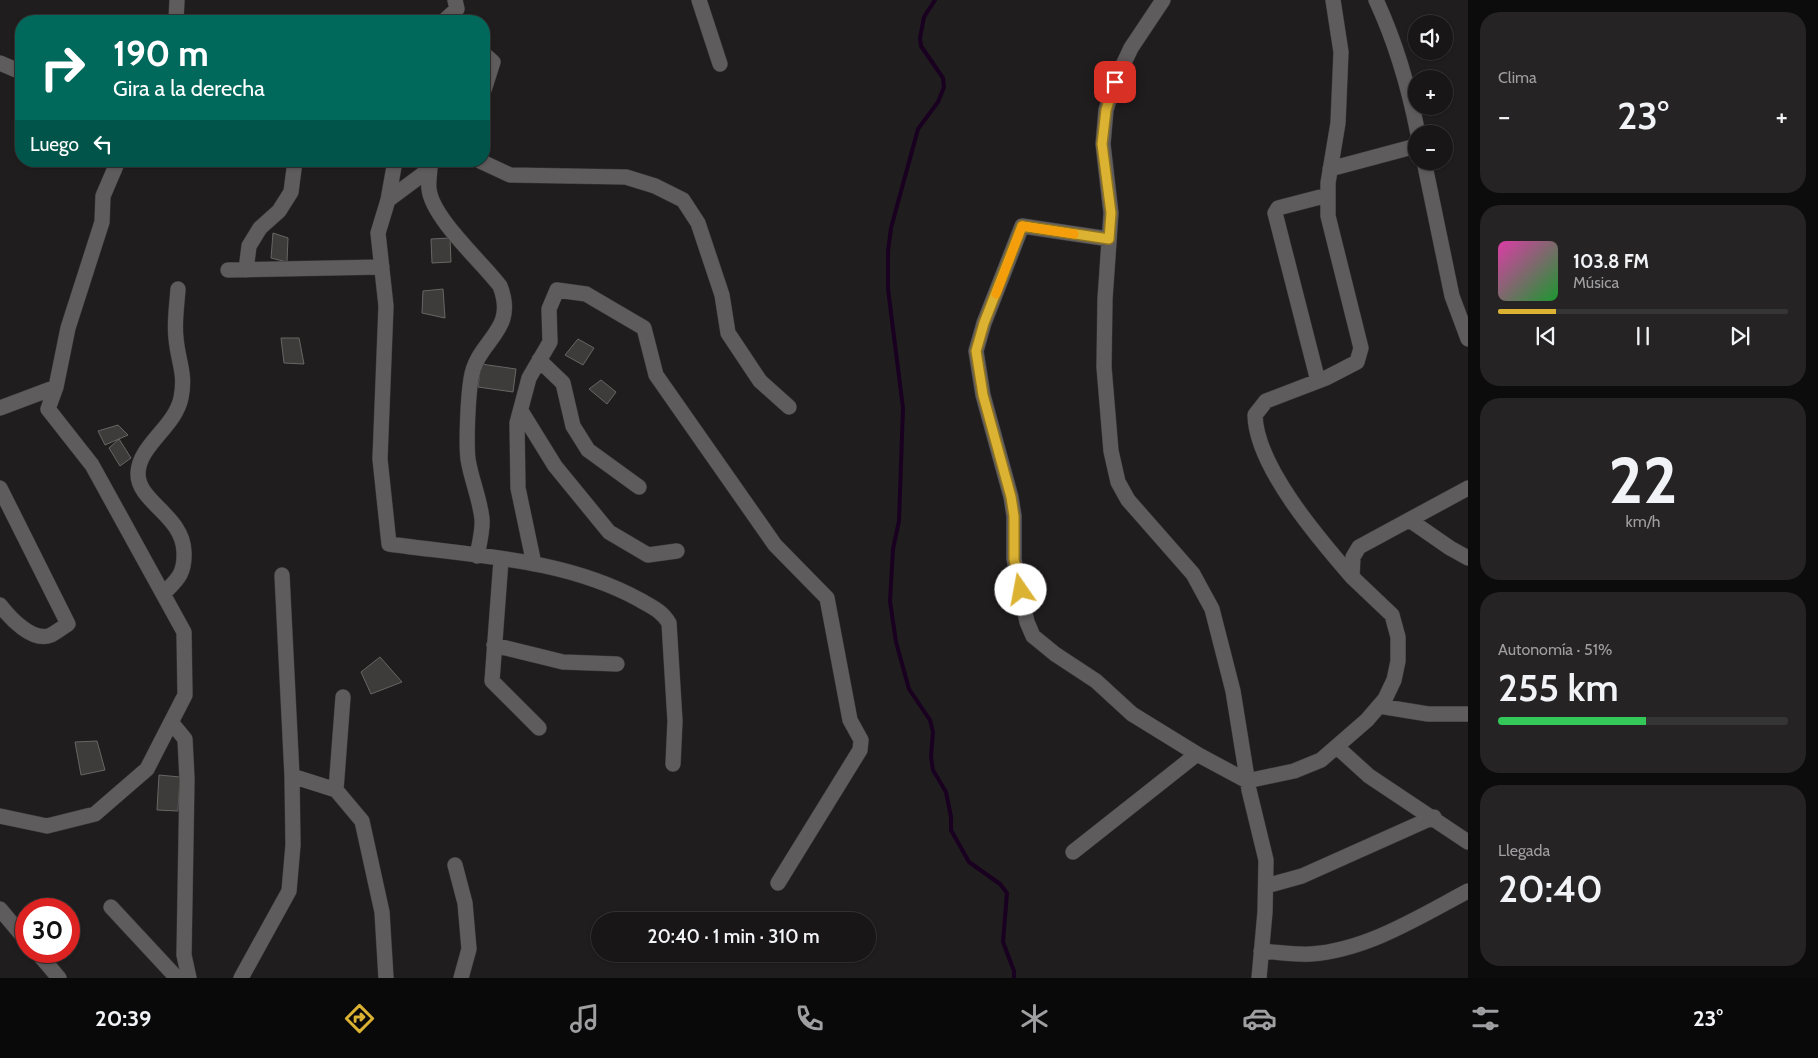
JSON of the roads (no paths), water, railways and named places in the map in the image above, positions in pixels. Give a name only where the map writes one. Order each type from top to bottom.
[{"type":"street","points":[[176,15],[177,0]]},
{"type":"street","points":[[450,15],[457,9],[455,0]]},
{"type":"street","points":[[699,0],[720,64]]},
{"type":"street","points":[[1163,0],[1131,48],[1115,82],[1106,110],[1102,144],[1111,213],[1104,366],[1111,451],[1118,482],[1128,500],[1193,574],[1212,609],[1233,691],[1247,781],[1266,860],[1266,886],[1259,978]]},
{"type":"street","points":[[1109,239],[1022,226],[984,323],[976,351],[983,395],[1011,497],[1014,516],[1014,559],[1027,622],[1033,636],[1055,654],[1096,681],[1132,714],[1197,754],[1247,781],[1294,771],[1321,760],[1367,720],[1379,706],[1394,680],[1398,661],[1398,636],[1392,615],[1352,578],[1314,532],[1268,462],[1256,428],[1255,415],[1266,402],[1318,381],[1356,362],[1362,348],[1328,216],[1330,170],[1338,123],[1341,52],[1333,0]]},
{"type":"street","points":[[1376,0],[1390,29],[1416,125]]},
{"type":"street","points":[[0,63],[15,69]]},
{"type":"street","points":[[1330,170],[1408,148]]},
{"type":"street","points":[[490,166],[510,175],[626,177],[656,186],[683,200],[701,232],[722,295],[728,333],[760,381],[789,407]]},
{"type":"street","points":[[0,816],[47,826],[95,814],[147,769],[186,695],[184,632],[92,465],[48,409],[56,387],[68,328],[102,222],[103,196],[115,167]]},
{"type":"street","points":[[246,270],[249,246],[260,228],[279,211],[291,192],[295,167]]},
{"type":"street","points":[[394,167],[388,200],[378,233],[386,306],[380,459],[389,544],[534,564],[586,577],[632,596],[664,614],[668,623],[675,721],[673,764]]},
{"type":"street","points":[[388,200],[427,167]]},
{"type":"street","points":[[432,167],[429,190],[434,207],[443,221],[495,279],[505,298],[506,311],[503,322],[477,359],[471,380],[468,458],[483,520],[477,556]]},
{"type":"street","points":[[1426,170],[1452,296],[1468,339]]},
{"type":"street","points":[[1318,381],[1275,213],[1278,208],[1328,195]]},
{"type":"street","points":[[228,270],[382,267]]},
{"type":"street","points":[[163,594],[180,578],[184,562],[184,539],[171,518],[144,492],[138,474],[142,456],[171,422],[180,400],[184,373],[176,339],[178,289]]},
{"type":"street","points":[[534,564],[518,488],[518,423],[529,378],[550,342],[550,309],[557,290],[586,294],[644,328],[656,375],[774,545],[827,598],[850,720],[861,740],[860,750],[778,883]]},
{"type":"street","points":[[539,360],[563,383],[573,426],[588,450],[639,487]]},
{"type":"street","points":[[0,408],[56,387]]},
{"type":"street","points":[[521,411],[555,466],[609,532],[648,555],[677,551]]},
{"type":"street","points":[[0,488],[68,624],[50,636],[38,637],[11,618],[0,605]]},
{"type":"street","points":[[1352,578],[1353,556],[1359,547],[1375,537],[1411,521],[1468,488]]},
{"type":"street","points":[[1411,521],[1468,558]]},
{"type":"street","points":[[501,560],[492,681],[540,728]]},
{"type":"street","points":[[241,978],[289,891],[294,845],[282,575]]},
{"type":"street","points":[[494,645],[563,662],[617,664]]},
{"type":"street","points":[[336,790],[343,697]]},
{"type":"street","points":[[1379,706],[1428,714],[1468,714]]},
{"type":"street","points":[[171,722],[184,739],[187,779],[184,955],[188,978]]},
{"type":"street","points":[[1337,747],[1369,776],[1468,842]]},
{"type":"street","points":[[1072,852],[1197,754]]},
{"type":"street","points":[[292,776],[336,790],[362,821],[382,912],[386,978]]},
{"type":"street","points":[[1266,886],[1302,876],[1434,818]]},
{"type":"street","points":[[455,865],[465,902],[469,949],[461,978]]},
{"type":"street","points":[[1261,951],[1311,954],[1348,948],[1381,934],[1468,891]]},
{"type":"street","points":[[111,907],[177,978]]},
{"type":"street","points":[[0,909],[15,927]]},
{"type":"street","points":[[46,963],[59,978]]},
{"type":"waterway","points":[[935,0],[924,17],[920,38],[921,46],[943,78],[944,87],[938,102],[918,129],[891,228],[888,251],[888,289],[903,408],[899,521],[893,549],[890,601],[896,642],[909,689],[930,720],[933,732],[931,757],[933,770],[946,792],[951,817],[951,830],[969,862],[1000,884],[1007,893],[1003,942],[1014,971],[1014,978]]}]
